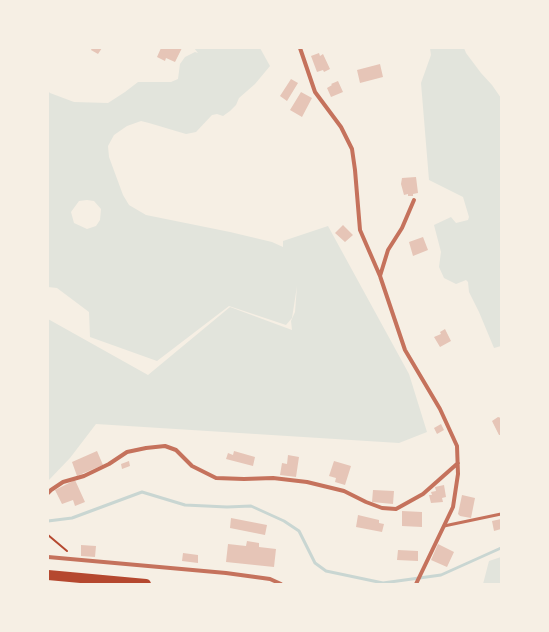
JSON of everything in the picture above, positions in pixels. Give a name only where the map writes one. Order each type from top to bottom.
[{"type":"main road","points":[[48,575],[146,584]]},
{"type":"street","points":[[300,48],[316,92],[341,127],[352,149],[360,230],[380,276],[405,350],[440,409],[457,446],[458,474],[452,507],[444,526],[426,559],[416,584]]},
{"type":"street","points":[[380,276],[388,250],[402,228],[414,200]]},
{"type":"street","points":[[48,493],[63,482],[84,476],[127,452],[165,446],[176,450],[192,466],[216,478],[273,478],[307,482],[344,491],[382,508],[396,509],[422,494],[458,463]]},
{"type":"street","points":[[48,557],[226,573],[270,579],[281,584]]},
{"type":"lane","points":[[444,526],[501,514]]},
{"type":"path","points":[[48,535],[61,548],[79,560]]},
{"type":"shaded area","points":[[194,48],[260,48],[270,66],[255,84],[239,98],[236,105],[230,111],[223,116],[217,114],[212,115],[196,132],[186,134],[141,121],[127,126],[114,135],[108,146],[109,157],[123,195],[129,205],[146,215],[230,232],[272,242],[283,247],[283,241],[328,226],[409,374],[427,432],[399,443],[96,424],[70,458],[48,481],[48,319],[148,375],[230,307],[292,330],[291,321],[295,312],[297,286],[292,318],[286,325],[229,306],[157,361],[90,337],[89,312],[57,288],[48,287],[48,91],[74,102],[108,103],[138,82],[171,82],[178,79],[180,64],[185,57],[195,52],[198,53]],"holes":[[[79,201],[94,201],[101,209],[100,220],[96,226],[87,229],[74,223],[71,212]]]},
{"type":"shaded area","points":[[430,48],[464,48],[466,53],[501,98],[501,346],[494,348],[469,292],[468,282],[466,280],[456,284],[444,278],[439,267],[441,252],[434,225],[451,217],[456,223],[468,220],[469,217],[463,197],[429,180],[421,83],[431,55]]},
{"type":"shaded area","points":[[501,557],[501,584],[483,584],[489,561]]},
{"type":"building","points":[[92,48],[102,48],[98,54],[91,50]]},
{"type":"building","points":[[161,48],[182,48],[175,62],[166,58],[165,61],[157,57]]},
{"type":"building","points":[[319,53],[320,56],[323,54],[330,69],[324,72],[323,70],[317,72],[311,56]]},
{"type":"building","points":[[380,64],[383,77],[360,83],[357,70]]},
{"type":"building","points":[[291,79],[298,83],[287,101],[280,96]]},
{"type":"building","points":[[338,81],[343,92],[331,97],[327,88],[332,85],[331,84]]},
{"type":"building","points":[[301,92],[312,98],[302,117],[290,110]]},
{"type":"building","points":[[416,177],[418,193],[413,194],[413,196],[408,196],[408,194],[404,195],[401,184],[402,178]]},
{"type":"building","points":[[343,225],[353,235],[345,242],[335,233]]},
{"type":"building","points":[[423,237],[428,250],[413,256],[409,242]]},
{"type":"building","points":[[445,329],[451,341],[440,347],[434,337],[441,334],[440,332]]},
{"type":"building","points":[[498,417],[501,418],[501,435],[499,435],[492,421]]},
{"type":"building","points":[[441,424],[444,430],[437,434],[434,428]]},
{"type":"building","points":[[97,451],[103,465],[77,476],[72,462]]},
{"type":"building","points":[[234,451],[255,457],[253,466],[226,459],[228,453],[233,455]]},
{"type":"building","points":[[288,455],[299,457],[296,477],[280,475],[282,463],[287,464]]},
{"type":"building","points":[[129,461],[130,466],[122,469],[121,464]]},
{"type":"building","points":[[334,461],[351,466],[345,485],[335,482],[336,478],[329,476]]},
{"type":"building","points":[[75,480],[85,502],[75,506],[73,500],[62,504],[55,490]]},
{"type":"building","points":[[444,485],[446,497],[442,498],[443,502],[431,503],[429,495],[432,495],[431,492],[436,491],[435,487]]},
{"type":"building","points":[[373,490],[394,491],[393,504],[372,502]]},
{"type":"building","points":[[462,495],[475,498],[471,518],[460,516],[458,514]]},
{"type":"building","points":[[402,511],[422,512],[422,527],[402,526]]},
{"type":"building","points":[[358,515],[379,520],[379,523],[384,524],[382,532],[356,527]]},
{"type":"building","points":[[231,518],[267,525],[265,535],[230,528]]},
{"type":"building","points":[[501,519],[501,529],[494,531],[492,521]]},
{"type":"building","points":[[247,541],[259,543],[259,547],[276,549],[274,567],[226,562],[228,544],[246,546]]},
{"type":"building","points":[[438,544],[454,552],[447,567],[431,560]]},
{"type":"building","points":[[81,545],[96,546],[95,557],[81,556]]},
{"type":"building","points":[[398,550],[418,551],[418,561],[397,560]]},
{"type":"building","points":[[183,553],[198,555],[198,563],[182,561]]},
{"type":"waterway","points":[[48,521],[72,518],[142,492],[185,505],[227,507],[251,506],[284,521],[299,531],[315,563],[326,571],[383,584]]},
{"type":"waterway","points":[[383,583],[441,575],[501,548]]}]
